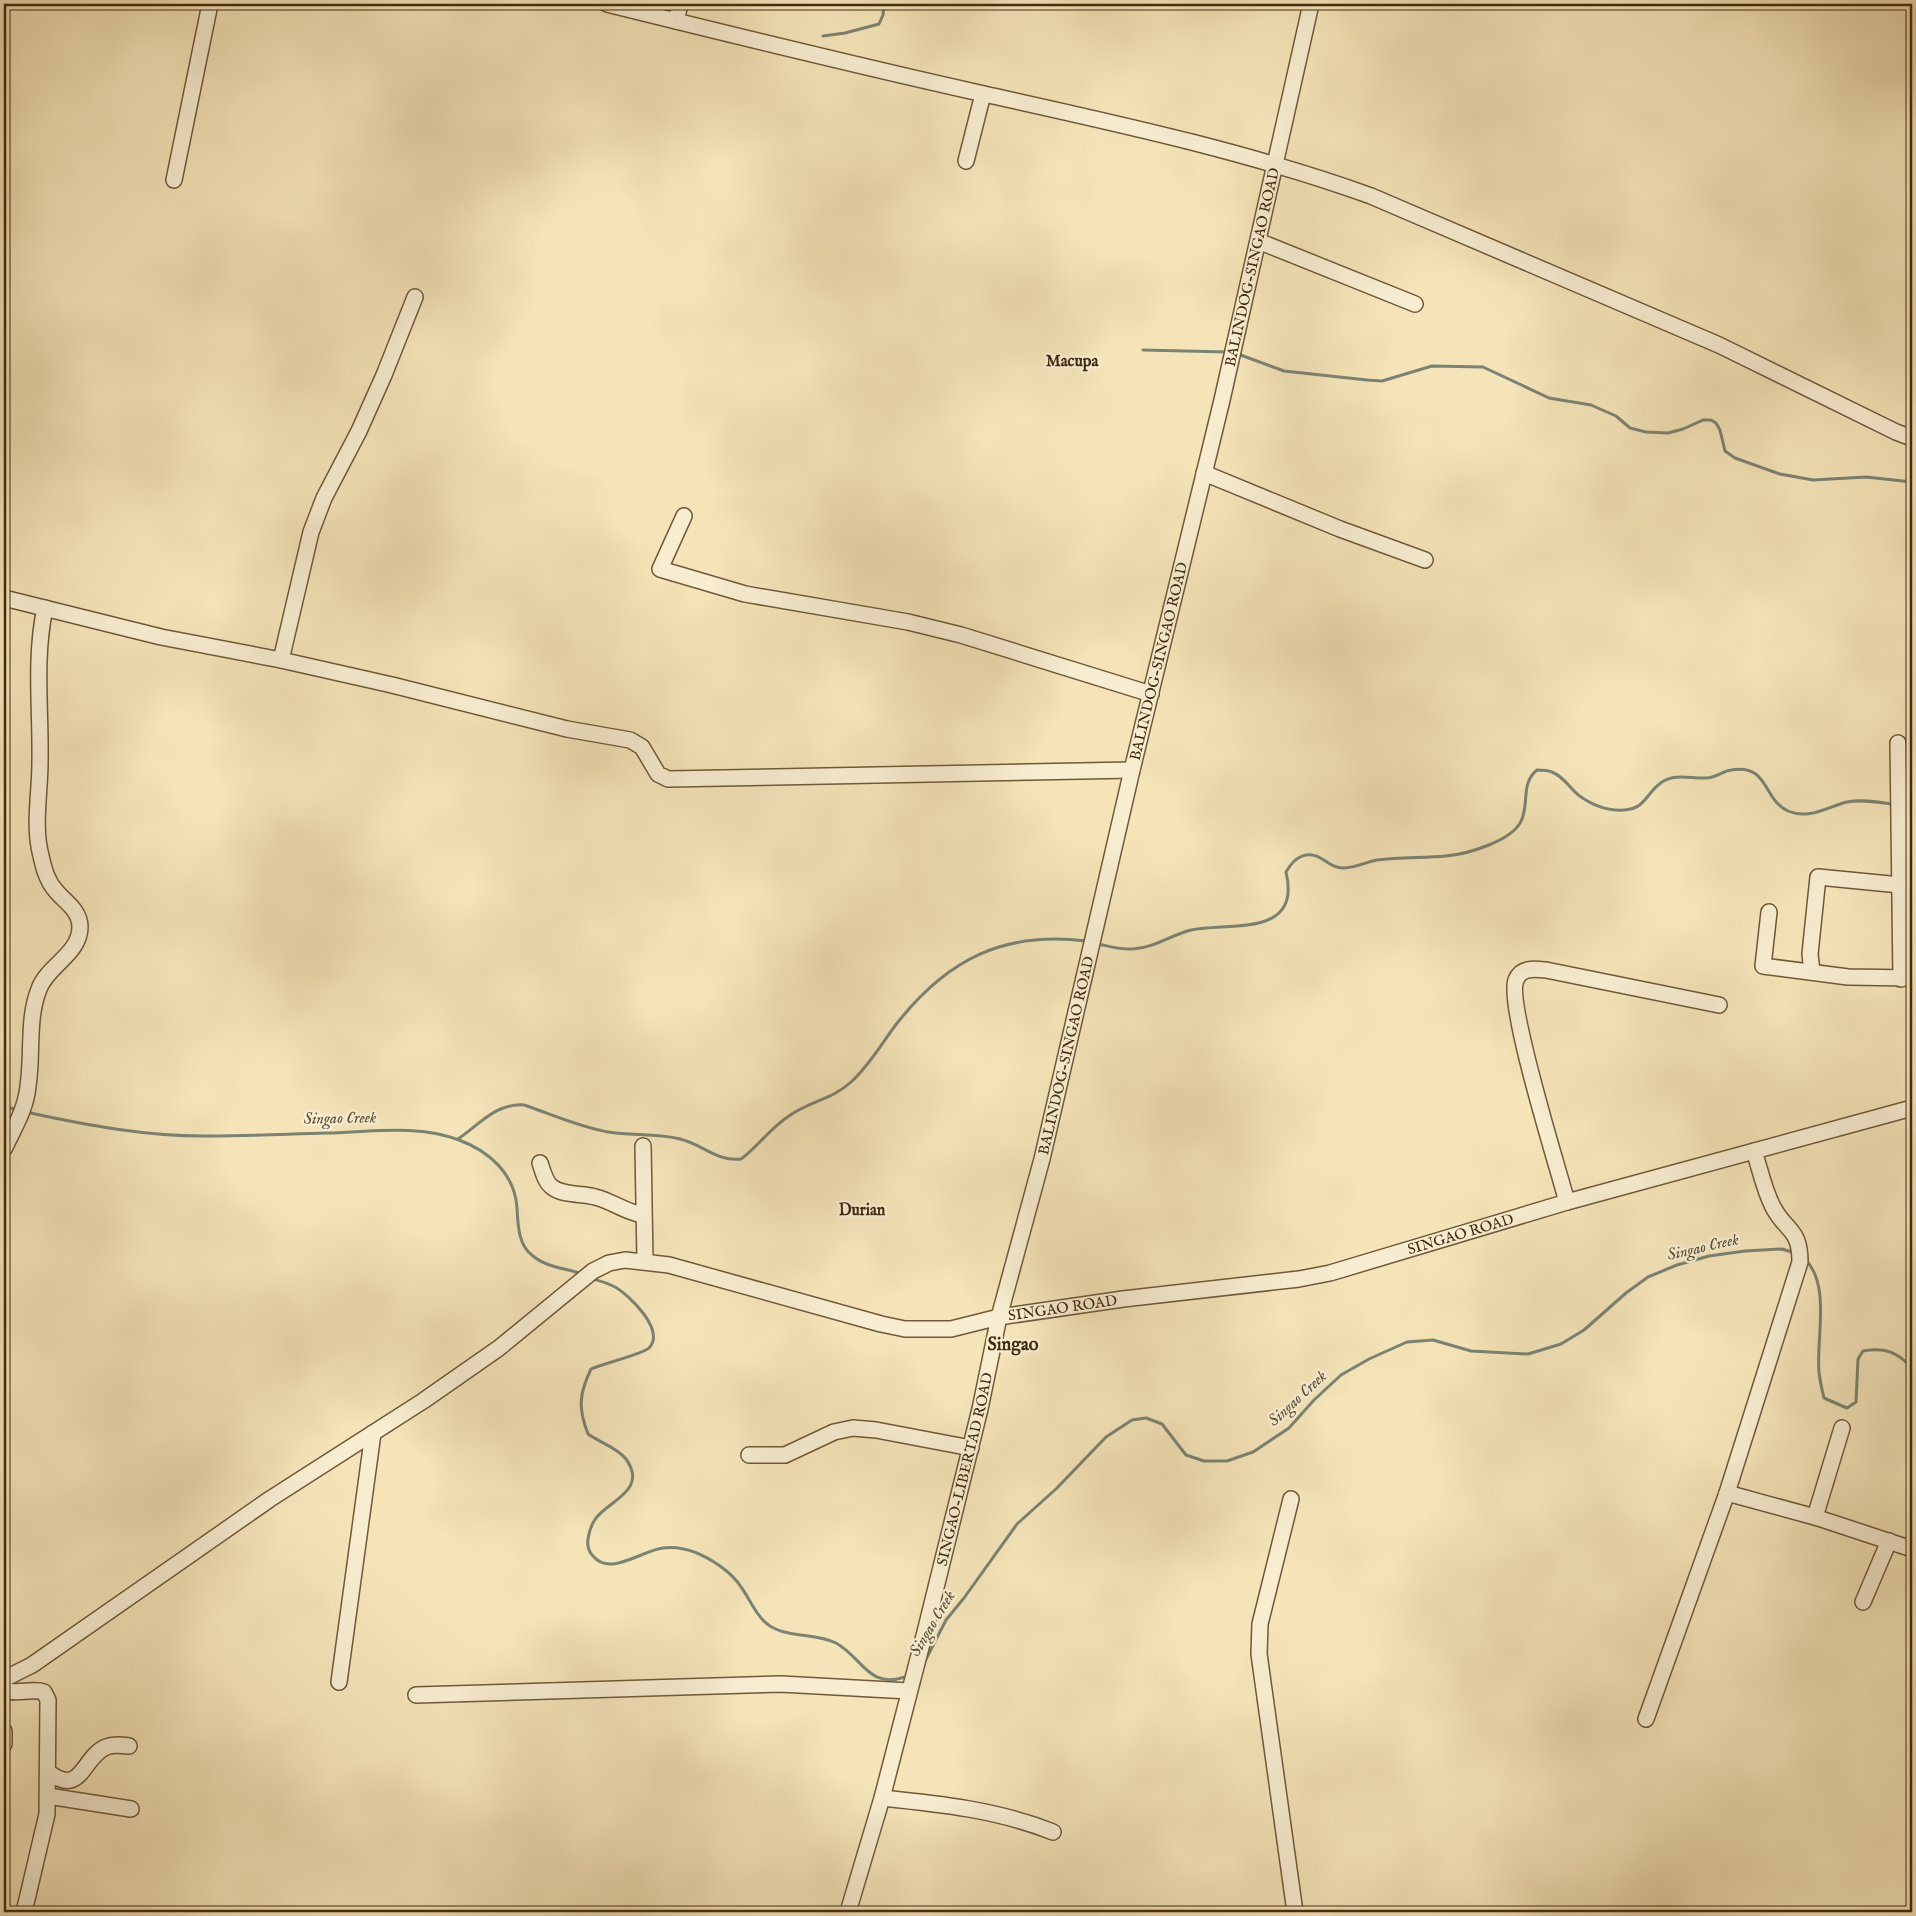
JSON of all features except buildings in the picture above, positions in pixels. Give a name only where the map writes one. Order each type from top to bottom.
[{"type":"street","points":[[174,180],[210,4]]},
{"type":"street","points":[[607,4],[1061,111],[1275,166],[1371,196],[1719,345],[1912,438]]},
{"type":"street","points":[[676,21],[680,4]]},
{"type":"street","name":"BALINDOG-SINGAO ROAD","points":[[999,1317],[1044,1150],[1132,770],[1204,473],[1311,4]]},
{"type":"street","points":[[966,161],[983,94]]},
{"type":"street","points":[[1258,241],[1415,304]]},
{"type":"street","points":[[281,660],[311,532],[324,498],[380,383],[415,297]]},
{"type":"street","points":[[1204,473],[1425,560]]},
{"type":"street","points":[[684,516],[660,569],[745,594],[908,622],[961,635],[1151,694]]},
{"type":"street","points":[[4,598],[161,637],[281,660],[392,685],[567,729],[630,740],[642,747],[658,774],[668,779],[1132,770]]},
{"type":"street","points":[[4,1149],[25,1105],[34,1002],[39,986],[48,973],[71,951],[80,928],[78,917],[72,906],[55,890],[46,875],[37,841],[40,765],[39,644],[45,608]]},
{"type":"street","points":[[1769,912],[1763,966],[1812,972],[1907,979],[1900,885],[1898,743]]},
{"type":"street","points":[[1812,972],[1811,944],[1818,877],[1900,885]]},
{"type":"street","points":[[1568,1202],[1521,1033],[1514,988],[1515,980],[1519,974],[1526,970],[1546,970],[1719,1005]]},
{"type":"street","name":"SINGAO ROAD","points":[[4,1679],[32,1665],[270,1499],[373,1433],[499,1348],[593,1270],[609,1263],[625,1260],[645,1261],[709,1275],[905,1329],[951,1329],[999,1317],[1123,1299],[1299,1279],[1330,1273],[1568,1202],[1912,1108]]},
{"type":"street","points":[[643,1146],[645,1261]]},
{"type":"street","points":[[1646,1719],[1727,1493],[1800,1262],[1800,1251],[1796,1234],[1777,1215],[1754,1151]]},
{"type":"street","points":[[540,1163],[544,1177],[552,1187],[561,1192],[595,1197],[632,1213],[643,1215]]},
{"type":"street","name":"SINGAO-LIBERTAD ROAD","points":[[848,1912],[882,1798],[971,1448],[999,1317]]},
{"type":"street","points":[[749,1455],[785,1455],[834,1432],[853,1428],[876,1430],[971,1448]]},
{"type":"street","points":[[1815,1517],[1842,1428]]},
{"type":"street","points":[[340,1682],[373,1433]]},
{"type":"street","points":[[1727,1493],[1815,1517],[1912,1549]]},
{"type":"street","points":[[1291,1499],[1260,1624],[1259,1654],[1295,1912]]},
{"type":"street","points":[[1863,1602],[1889,1541]]},
{"type":"street","points":[[416,1695],[781,1684],[909,1690]]},
{"type":"street","points":[[4,1690],[13,1692],[39,1691],[47,1696],[48,1796],[45,1827],[24,1912]]},
{"type":"street","points":[[4,1730],[4,1744]]},
{"type":"street","points":[[48,1772],[58,1780],[67,1781],[77,1778],[93,1757],[105,1748],[117,1745],[129,1746]]},
{"type":"street","points":[[48,1796],[131,1809]]},
{"type":"street","points":[[882,1798],[996,1813],[1021,1819],[1053,1832]]},
{"type":"waterway","points":[[823,36],[845,33],[879,24],[883,15],[884,4]]},
{"type":"waterway","points":[[1143,350],[1228,352]]},
{"type":"waterway","points":[[1238,354],[1284,371],[1382,381],[1432,366],[1483,367],[1549,398],[1591,405],[1616,416],[1630,428],[1646,432],[1668,433],[1703,420],[1711,420],[1716,423],[1720,430],[1725,451],[1735,458],[1780,474],[1813,480],[1866,477],[1912,482]]},
{"type":"waterway","points":[[1098,944],[1124,949],[1141,948],[1191,930],[1242,926],[1259,923],[1273,917],[1283,908],[1288,893],[1286,872],[1302,856],[1316,856],[1334,866],[1344,868],[1394,858],[1455,855],[1489,845],[1510,834],[1517,827],[1524,812],[1527,786],[1532,775],[1537,770],[1556,774],[1578,795],[1599,806],[1615,810],[1625,810],[1639,805],[1656,787],[1667,779],[1678,777],[1709,778],[1728,771],[1743,769],[1759,777],[1780,806],[1796,813],[1818,812],[1852,801],[1892,804]]},
{"type":"waterway","points":[[1903,805],[1912,805]]},
{"type":"waterway","points":[[458,1139],[497,1111],[505,1107],[524,1105],[597,1130],[671,1137],[688,1141],[724,1158],[741,1159],[776,1126],[796,1111],[836,1093],[851,1082],[917,1000],[937,981],[958,966],[980,954],[1004,946],[1029,941],[1056,939],[1086,941]]},
{"type":"waterway","name":"Singao Creek","points":[[4,1106],[17,1110]]},
{"type":"waterway","name":"Singao Creek","points":[[26,1112],[117,1129],[187,1136],[394,1130],[411,1130],[443,1135],[480,1150],[490,1157],[506,1174],[515,1196],[520,1234],[528,1251],[544,1263],[579,1273]]},
{"type":"waterway","name":"Singao Creek","points":[[922,1667],[946,1620],[1017,1524],[1057,1488],[1106,1437],[1132,1420],[1146,1418],[1162,1424],[1186,1455],[1204,1461],[1227,1461],[1253,1452],[1289,1428],[1314,1400],[1341,1375],[1369,1359],[1407,1342],[1433,1340],[1471,1351],[1528,1354],[1561,1344],[1584,1330],[1626,1293],[1648,1277],[1677,1265],[1709,1256],[1745,1251],[1782,1249],[1795,1253]]},
{"type":"waterway","name":"Singao Creek","points":[[1805,1259],[1813,1270],[1818,1283],[1820,1297],[1819,1372],[1824,1398],[1847,1408],[1856,1402],[1858,1359],[1863,1351],[1884,1350],[1890,1352],[1902,1358],[1912,1369]]},
{"type":"waterway","name":"Singao Creek","points":[[593,1279],[607,1283],[629,1297],[644,1314],[649,1323],[653,1332],[653,1341],[649,1348],[645,1350],[591,1369],[584,1386],[581,1409],[588,1434],[623,1455],[632,1470],[633,1479],[630,1487],[602,1512],[593,1523],[588,1542],[591,1554],[600,1562],[608,1564],[627,1561],[663,1548],[671,1547],[693,1551],[714,1562],[731,1575],[739,1584],[757,1613],[770,1626],[777,1630],[836,1643],[867,1670],[882,1679],[893,1680],[905,1677]]},
{"type":"district","name":"Macupa","points":[[1072,362]]},
{"type":"district","name":"Durian","points":[[862,1211]]},
{"type":"district","name":"Singao","points":[[1013,1345]]}]
